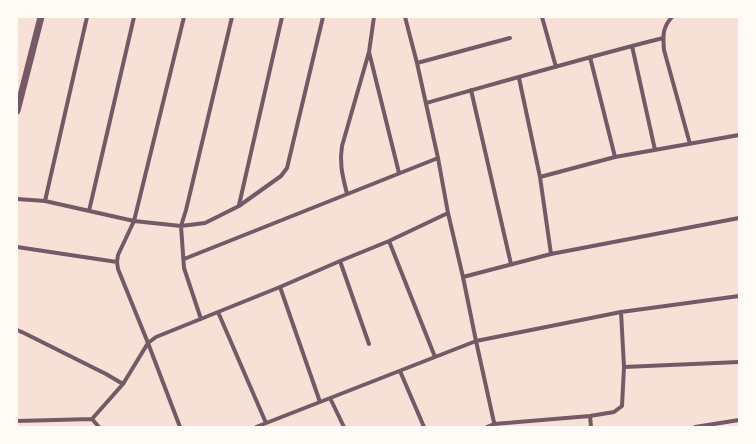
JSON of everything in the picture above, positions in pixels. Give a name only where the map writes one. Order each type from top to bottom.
[{"type":"street","points":[[17,108],[41,17],[36,17]]},
{"type":"street","points":[[45,201],[87,17]]},
{"type":"street","points":[[89,211],[134,17]]},
{"type":"street","points":[[180,427],[148,342],[118,269],[117,262],[118,255],[134,221],[184,17]]},
{"type":"street","points":[[200,319],[184,268],[181,226],[232,17]]},
{"type":"street","points":[[239,206],[282,17]]},
{"type":"street","points":[[17,199],[45,201],[134,221],[181,226],[205,223],[239,206],[281,176],[287,168],[323,17]]},
{"type":"street","points":[[347,194],[340,157],[369,52],[374,17]]},
{"type":"street","points":[[405,17],[417,63],[438,158],[448,213],[494,426]]},
{"type":"street","points":[[542,17],[556,67]]},
{"type":"street","points":[[672,17],[664,29],[664,50],[690,144]]},
{"type":"street","points":[[417,63],[510,38]]},
{"type":"street","points":[[426,103],[663,38]]},
{"type":"street","points":[[632,46],[655,150]]},
{"type":"street","points":[[369,52],[399,173]]},
{"type":"street","points":[[590,57],[615,157]]},
{"type":"street","points":[[519,78],[540,177],[551,254]]},
{"type":"street","points":[[471,90],[511,264]]},
{"type":"street","points":[[540,177],[615,157],[739,135]]},
{"type":"street","points":[[184,259],[438,158]]},
{"type":"street","points":[[17,421],[92,419],[123,384],[148,342],[156,337],[389,241],[448,213]]},
{"type":"street","points":[[463,277],[551,254],[739,218]]},
{"type":"street","points":[[389,241],[435,357]]},
{"type":"street","points":[[17,247],[117,262]]},
{"type":"street","points":[[340,261],[369,344]]},
{"type":"street","points":[[280,287],[320,402]]},
{"type":"street","points":[[256,427],[476,341],[621,312],[739,296]]},
{"type":"street","points":[[218,312],[266,423]]},
{"type":"street","points":[[487,427],[590,416],[614,412],[622,406],[624,367],[621,312]]},
{"type":"street","points":[[17,330],[123,384]]},
{"type":"street","points":[[624,367],[739,362]]},
{"type":"street","points":[[400,371],[424,427]]},
{"type":"street","points":[[330,398],[344,427]]},
{"type":"street","points":[[590,416],[592,427]]},
{"type":"street","points":[[92,419],[99,427]]},
{"type":"street","points":[[695,427],[739,420]]}]
